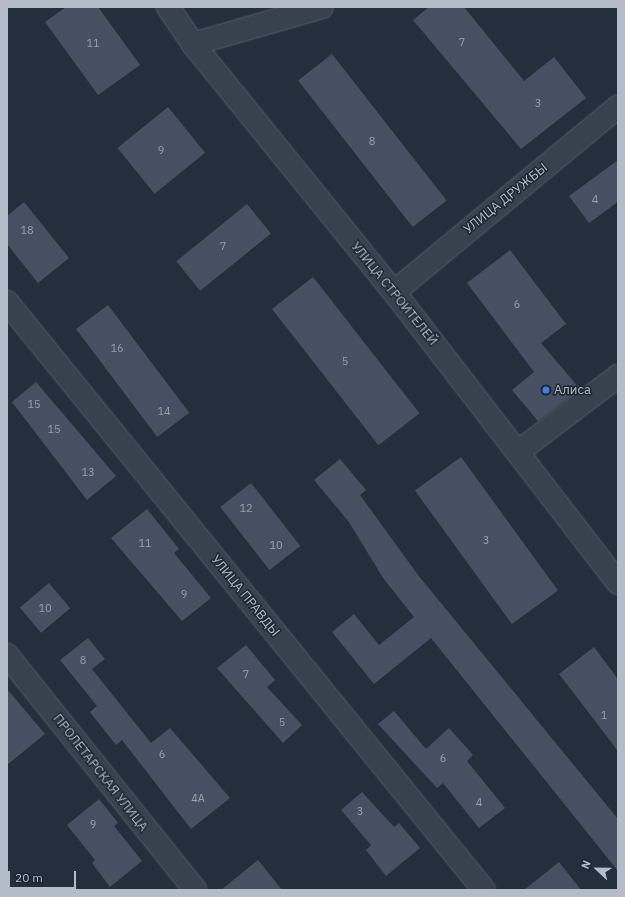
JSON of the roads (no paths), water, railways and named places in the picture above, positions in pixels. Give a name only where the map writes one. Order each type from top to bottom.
[{"type":"street","name":"УЛИЦА СТРОИТЕЛЕЙ","points":[[168,7],[193,44],[394,292],[618,583]]},
{"type":"street","points":[[193,44],[322,7]]},
{"type":"street","name":"УЛИЦА ДРУЖБЫ","points":[[394,292],[618,107]]},
{"type":"street","name":"УЛИЦА ПРАВДЫ","points":[[7,302],[484,890]]},
{"type":"street","points":[[518,452],[618,376]]},
{"type":"street","name":"ПРОЛЕТАРСКАЯ УЛИЦА","points":[[7,655],[195,890]]},
{"type":"place","name":"Алиса","points":[[546,390]]}]
